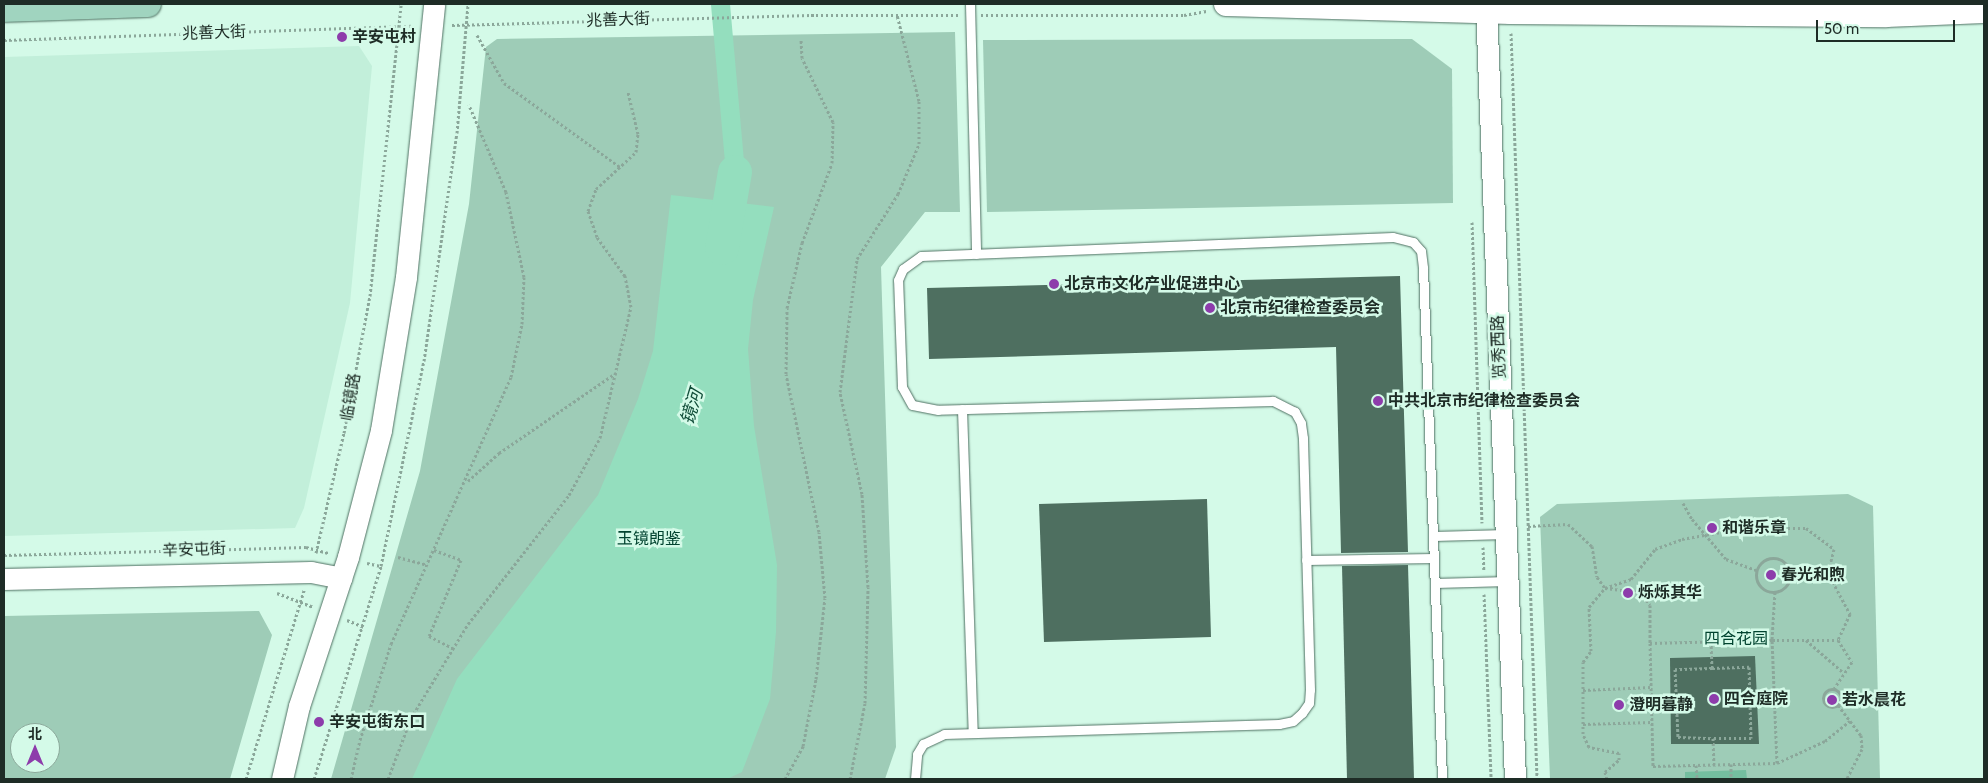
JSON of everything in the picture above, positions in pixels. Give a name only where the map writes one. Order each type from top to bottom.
[{"type":"main road","points":[[4,9],[148,4]]},
{"type":"main road","points":[[1229,5],[1487,8],[1511,12],[1886,9],[1984,11]]},
{"type":"street","points":[[282,779],[327,612],[348,557],[382,430],[403,296],[434,4]]},
{"type":"street","name":"览秀西路","points":[[1487,8],[1515,779]]},
{"type":"street","name":"辛安屯街","points":[[4,579],[311,572],[341,578]]},
{"type":"lane","points":[[970,4],[976,254]]},
{"type":"lane","points":[[915,779],[917,754],[923,744],[944,734],[1279,724],[1293,721],[1309,703],[1310,690],[1301,423],[1285,404],[1273,401],[962,410],[924,410],[912,406],[905,398],[902,387],[898,280],[903,269],[921,256],[1393,237],[1413,242],[1420,251],[1423,268],[1442,779]]},
{"type":"lane","points":[[962,410],[973,733]]},
{"type":"lane","points":[[1434,536],[1506,534]]},
{"type":"lane","points":[[1306,560],[1434,558]]},
{"type":"lane","points":[[1435,583],[1508,580]]},
{"type":"path","name":"临镜路","points":[[246,779],[299,602],[311,572],[344,433],[370,296],[401,4]]},
{"type":"path","name":"兆善大街","points":[[4,40],[399,26],[812,15],[1184,16],[1229,5]]},
{"type":"path","name":"览秀西路","points":[[1511,12],[1537,779]]},
{"type":"path","points":[[850,779],[865,703],[868,587],[862,494],[840,392],[857,259],[898,194],[919,144],[919,101],[897,15]]},
{"type":"path","points":[[477,35],[504,83],[620,167]]},
{"type":"path","points":[[785,779],[803,746],[816,679],[825,598],[819,532],[786,374],[787,308],[802,243],[832,162],[833,122],[802,58],[801,40]]},
{"type":"path","points":[[388,779],[411,718],[468,624],[569,495],[600,438],[617,373],[631,307],[625,276],[597,237],[588,211],[596,189],[636,152],[638,134],[628,92]]},
{"type":"path","points":[[351,779],[360,740],[391,644],[467,482],[511,377],[522,324],[524,277],[506,192],[470,105]]},
{"type":"path","name":"览秀西路","points":[[1472,219],[1491,779]]},
{"type":"path","points":[[467,482],[499,453],[617,373]]},
{"type":"path","points":[[1683,503],[1726,559],[1757,570]]},
{"type":"path","points":[[1528,526],[1568,524],[1592,546],[1598,577],[1606,588],[1640,592],[1650,605],[1653,766],[1777,763],[1825,741],[1850,721]]},
{"type":"path","points":[[1606,779],[1606,772],[1619,760],[1619,753],[1589,747],[1582,724],[1582,662],[1591,651],[1589,607],[1606,588],[1631,579],[1655,549],[1705,534],[1743,528],[1806,528],[1834,549],[1828,574],[1850,614],[1838,640]]},
{"type":"path","name":"辛安屯街","points":[[4,555],[306,547],[381,566]]},
{"type":"path","points":[[434,550],[461,560],[429,636],[454,649]]},
{"type":"path","points":[[398,557],[427,565]]},
{"type":"path","points":[[1757,570],[1769,559],[1784,563],[1790,573],[1788,583],[1775,592]]},
{"type":"path","points":[[1757,570],[1760,586],[1775,592]]},
{"type":"path","points":[[273,592],[364,627]]},
{"type":"path","points":[[1775,592],[1772,640],[1777,763]]},
{"type":"path","points":[[1805,640],[1809,646],[1844,673]]},
{"type":"path","points":[[1650,643],[1838,640]]},
{"type":"path","points":[[1838,640],[1852,662],[1834,689],[1826,691],[1824,700],[1829,706],[1838,705]]},
{"type":"path","points":[[1711,641],[1712,668]]},
{"type":"path","points":[[1749,668],[1750,698],[1751,738],[1678,737],[1675,669],[1749,668]]},
{"type":"path","points":[[1582,690],[1651,687]]},
{"type":"path","points":[[1834,689],[1841,694],[1838,705]]},
{"type":"path","points":[[1750,698],[1774,699]]},
{"type":"path","points":[[1651,701],[1676,701]]},
{"type":"path","points":[[1838,705],[1861,735],[1862,748],[1848,779]]},
{"type":"path","points":[[1582,724],[1652,722]]},
{"type":"path","points":[[1713,738],[1714,764]]},
{"type":"path","points":[[1731,764],[1732,779]]},
{"type":"path","points":[[1696,765],[1697,779]]},
{"type":"shaded area","points":[[359,46],[372,66],[350,303],[304,508],[295,528],[4,536],[4,57]]},
{"type":"shaded area","points":[[1746,770],[1747,779],[1685,779],[1685,772]]},
{"type":"green space","name":"玉镜朗鉴","points":[[955,32],[960,212],[925,212],[881,267],[896,747],[885,779],[331,779],[420,471],[469,204],[486,47],[497,39]]},
{"type":"green space","points":[[1412,39],[1452,69],[1453,203],[987,212],[983,40]]},
{"type":"green space","name":"四合花园","points":[[1848,494],[1873,506],[1880,779],[1550,779],[1540,517],[1557,504]]},
{"type":"green space","points":[[259,611],[272,635],[230,779],[4,779],[4,616]]},
{"type":"water","points":[[671,195],[774,207],[753,300],[748,349],[754,426],[777,565],[776,632],[770,699],[742,772],[727,779],[412,779],[457,679],[598,495],[638,399],[653,351]]},
{"type":"building","points":[[1400,276],[1408,552],[1341,553],[1336,347],[929,359],[927,288]]},
{"type":"building","points":[[1207,499],[1211,637],[1044,642],[1039,504]]},
{"type":"building","points":[[1408,565],[1414,779],[1347,779],[1342,566]]},
{"type":"building","name":"四合庭院","points":[[1755,656],[1759,744],[1671,744],[1670,658]]},
{"type":"waterway","name":"镜河","points":[[720,4],[735,172]]},
{"type":"waterway","name":"镜河","points":[[722,248],[735,172]]},
{"type":"place","name":"辛安屯村","points":[[342,37]]},
{"type":"place","name":"北京市文化产业促进中心","points":[[1054,284]]},
{"type":"place","name":"北京市纪律检查委员会","points":[[1210,308]]},
{"type":"place","name":"中共北京市纪律检查委员会","points":[[1378,401]]},
{"type":"place","name":"和谐乐章","points":[[1712,528]]},
{"type":"place","name":"春光和煦","points":[[1771,575]]},
{"type":"place","name":"烁烁其华","points":[[1628,593]]},
{"type":"place","name":"四合庭院","points":[[1714,699]]},
{"type":"place","name":"若水晨花","points":[[1832,700]]},
{"type":"place","name":"澄明暮静","points":[[1619,705]]},
{"type":"place","name":"辛安屯街东口","points":[[319,722]]}]
